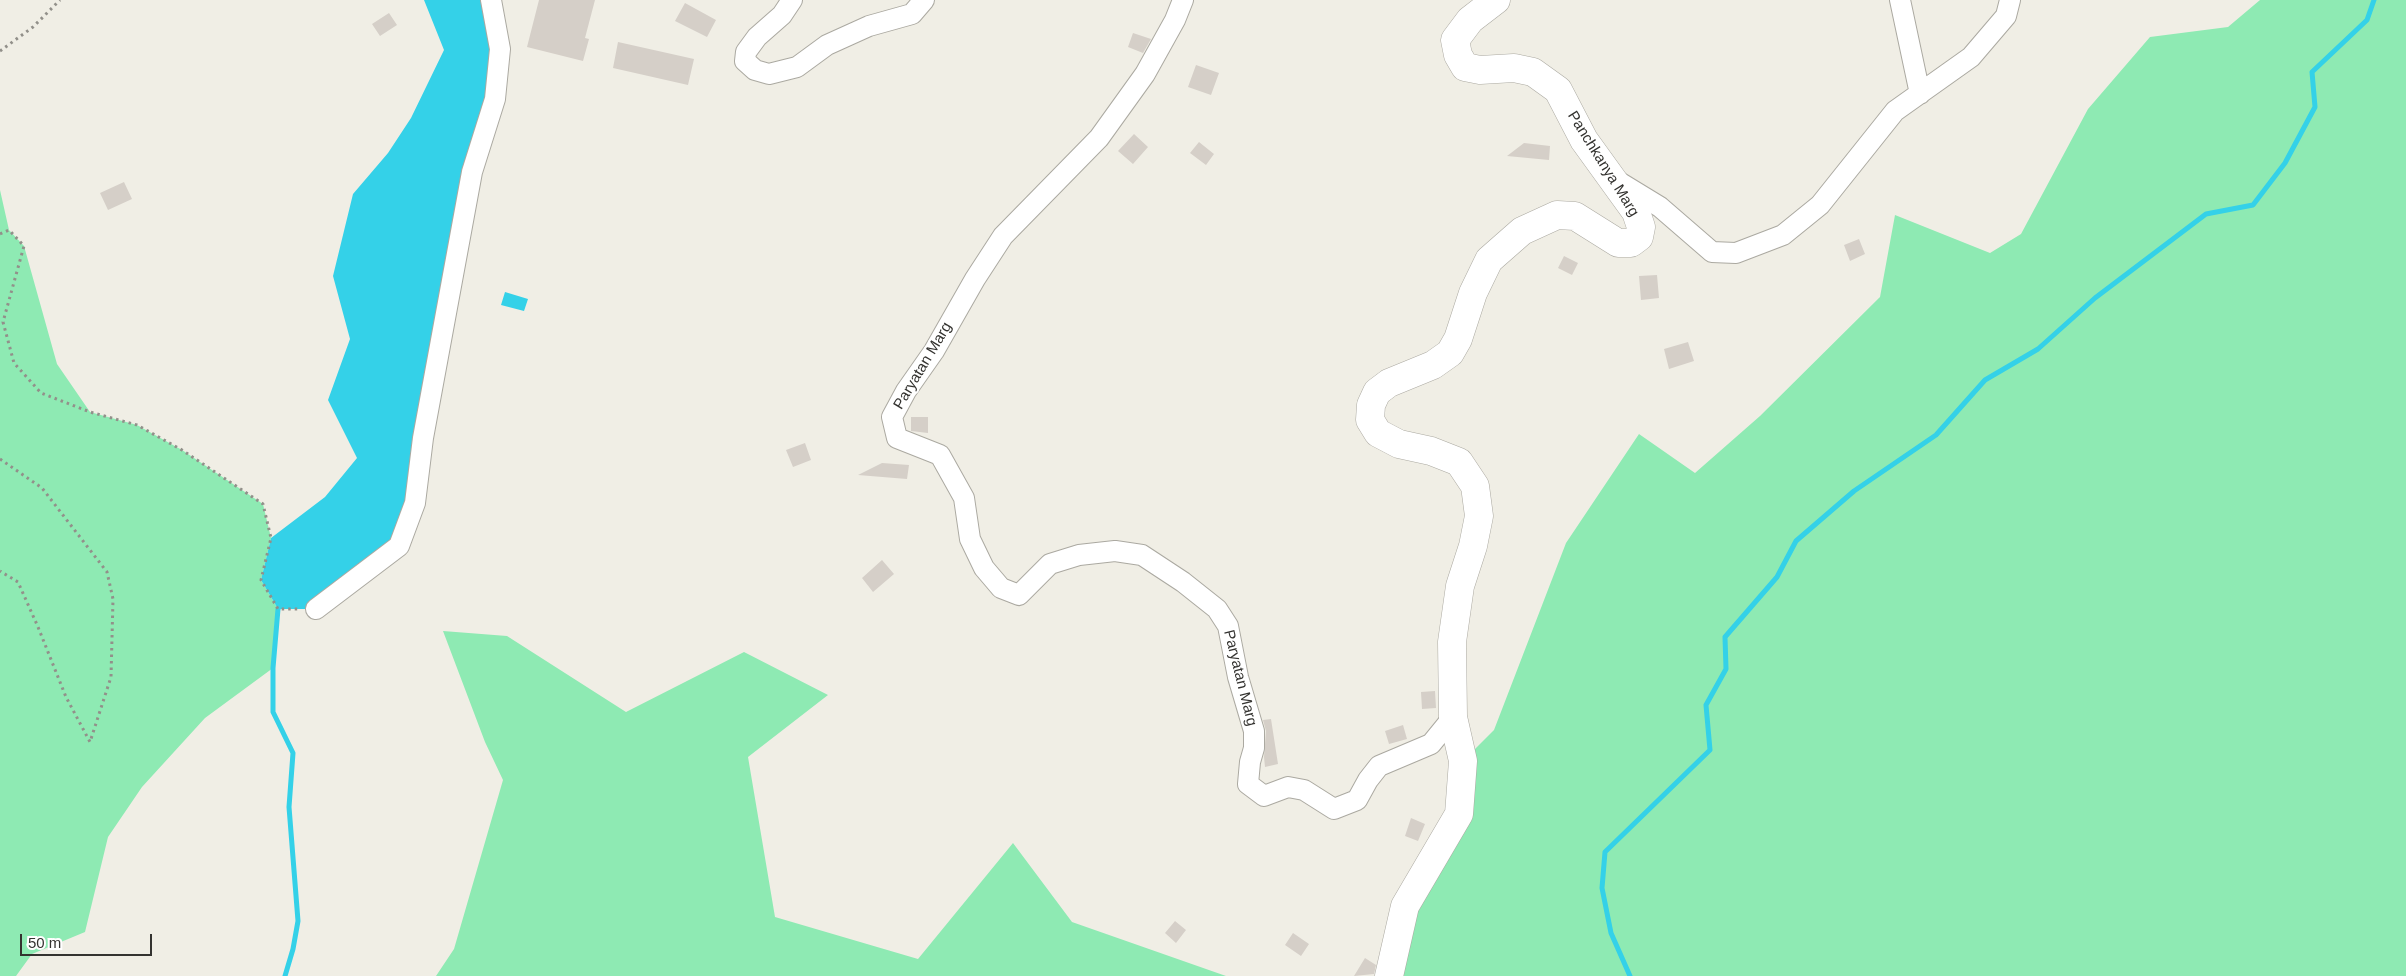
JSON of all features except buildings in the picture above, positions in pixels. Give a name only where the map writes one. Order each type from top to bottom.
[{"type":"street","points":[[316,609],[400,546],[415,503],[424,438],[472,172],[495,99],[500,49],[491,0]]},
{"type":"street","points":[[792,0],[782,15],[757,36],[746,52],[745,61],[755,70],[769,74],[797,67],[827,46],[870,26],[912,14],[924,0]]},
{"type":"street","name":"Paryatan Marg","points":[[1183,0],[1145,74],[1099,138],[1003,236],[975,279],[934,351],[906,391],[892,417],[896,438],[940,454],[964,498],[970,539],[984,568],[1002,588],[1019,594],[1050,564],[1079,555],[1115,551],[1142,555],[1183,582],[1217,609],[1228,626],[1238,677],[1254,731],[1254,748],[1250,762],[1248,784],[1264,796],[1288,787],[1304,790],[1334,809],[1356,800],[1379,766],[1431,744],[1453,717]]},
{"type":"street","name":"Panchkanya Marg","points":[[1389,976],[1405,906],[1459,814],[1463,761],[1453,717],[1452,642],[1460,586],[1473,546],[1479,516],[1475,486],[1459,462],[1431,451],[1399,444],[1378,433],[1370,420],[1372,404],[1377,392],[1389,383],[1433,365],[1450,353],[1458,339],[1473,293],[1488,260],[1522,231],[1557,215],[1575,216],[1618,243],[1631,243],[1639,237],[1641,227],[1636,212],[1584,140],[1558,90],[1533,72],[1514,68],[1480,70],[1465,67],[1458,55],[1455,40],[1470,20],[1496,0]]},
{"type":"street","points":[[1900,0],[1920,94]]},
{"type":"street","points":[[1613,178],[1660,207],[1712,252],[1736,253],[1783,235],[1820,205],[1895,111],[1971,57],[2006,16],[2010,0]]},
{"type":"path","points":[[0,51],[33,27],[60,0]]},
{"type":"path","points":[[0,234],[9,230],[24,246],[3,322],[14,363],[41,393],[90,412],[137,426],[182,450],[262,504],[271,538],[261,580],[278,608],[316,609]]},
{"type":"path","points":[[0,459],[42,488],[107,572],[113,599],[111,678],[90,742],[66,697],[38,626],[18,582],[0,570]]},
{"type":"green space","points":[[2260,0],[2406,0],[2406,976],[1389,976],[1459,814],[1463,761],[1494,730],[1566,543],[1639,434],[1695,473],[1760,416],[1880,297],[1895,215],[1990,253],[2021,234],[2088,109],[2150,37],[2228,27]]},
{"type":"green space","points":[[0,190],[9,230],[24,246],[57,364],[90,412],[137,425],[182,450],[263,504],[271,538],[261,580],[278,609],[273,668],[205,718],[142,787],[108,837],[85,932],[32,954],[16,976],[0,976]]},
{"type":"green space","points":[[443,631],[507,636],[626,712],[744,652],[828,695],[748,757],[775,917],[918,959],[1013,843],[1072,922],[1226,976],[436,976],[454,949],[503,780],[485,742]]},
{"type":"water","points":[[424,0],[491,0],[500,49],[399,546],[316,609],[278,609],[261,580],[271,538],[325,497],[357,458],[328,400],[350,339],[333,276],[353,194],[388,153],[411,118],[444,50]]},
{"type":"water","points":[[505,292],[528,299],[524,311],[501,305]]},
{"type":"waterway","points":[[1630,976],[1611,933],[1602,888],[1605,852],[1710,750],[1706,705],[1726,669],[1725,637],[1777,577],[1796,541],[1854,491],[1936,435],[1985,380],[2038,349],[2095,298],[2206,214],[2253,205],[2285,163],[2315,107],[2312,72],[2367,20],[2374,0]]},
{"type":"waterway","points":[[281,604],[278,609],[273,668],[273,712],[293,753],[289,807],[298,921],[293,949],[285,976]]}]
